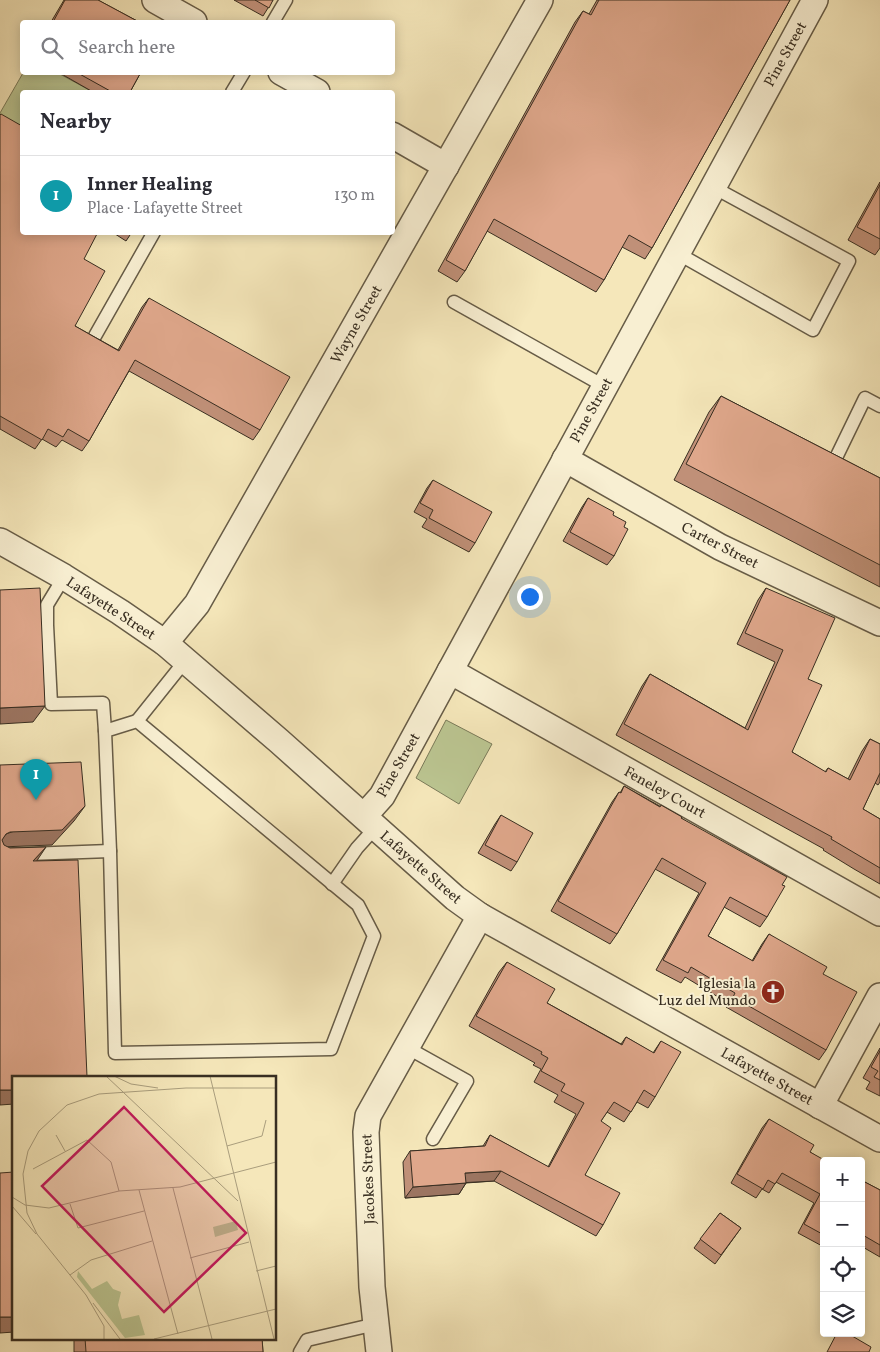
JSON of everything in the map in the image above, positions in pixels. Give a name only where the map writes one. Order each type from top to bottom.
[{"type":"street","points":[[155,0],[190,20]]},
{"type":"street","name":"Wayne Street","points":[[165,643],[197,604],[540,0]]},
{"type":"street","name":"Pine Street","points":[[370,822],[382,796],[815,0]]},
{"type":"street","points":[[286,75],[313,90]]},
{"type":"street","points":[[395,137],[446,166]]},
{"type":"street","name":"Carter Street","points":[[565,459],[720,547],[880,623]]},
{"type":"street","name":"Lafayette Street","points":[[0,542],[64,577],[165,643],[455,898],[480,916],[880,1139]]},
{"type":"street","name":"Feneley Court","points":[[450,671],[880,913]]},
{"type":"street","name":"Jacokes Street","points":[[379,1352],[372,1287],[366,1132],[368,1116],[480,916]]},
{"type":"street","points":[[820,1106],[880,996]]},
{"type":"lane","points":[[274,20],[286,0]]},
{"type":"lane","points":[[233,90],[242,75]]},
{"type":"lane","points":[[677,253],[813,330],[849,261],[713,187]]},
{"type":"lane","points":[[95,336],[152,235]]},
{"type":"lane","points":[[454,302],[604,386]]},
{"type":"lane","points":[[833,464],[865,398],[880,406]]},
{"type":"lane","points":[[64,577],[47,605],[51,704],[103,703],[110,850],[115,1053],[331,1048],[374,936],[358,904],[137,721]]},
{"type":"lane","points":[[105,731],[137,721],[186,661]]},
{"type":"lane","points":[[332,884],[357,848],[370,822]]},
{"type":"lane","points":[[0,855],[110,850]]},
{"type":"lane","points":[[406,1047],[467,1081],[433,1139]]},
{"type":"lane","points":[[300,1352],[307,1340],[376,1324]]},
{"type":"green space","points":[[22,75],[62,75],[89,90],[20,90],[20,138],[0,127],[0,113]]},
{"type":"green space","points":[[446,720],[492,744],[459,804],[416,778]]},
{"type":"building","points":[[65,0],[98,0],[135,20],[54,20]]},
{"type":"building","points":[[255,0],[273,0],[269,8]]},
{"type":"building","points":[[599,0],[790,0],[652,248],[629,235],[604,280],[494,219],[465,271],[446,260],[583,11],[591,15]]},
{"type":"building","points":[[81,75],[139,75],[131,90],[108,90]]},
{"type":"building","points":[[0,115],[20,125],[20,235],[96,235],[84,259],[105,271],[75,326],[119,351],[149,298],[290,377],[260,430],[135,360],[89,441],[68,429],[63,437],[48,429],[42,440],[0,416]]},
{"type":"building","points":[[880,185],[880,239],[857,227]]},
{"type":"building","points":[[721,396],[880,478],[880,565],[686,464]]},
{"type":"building","points":[[433,480],[492,512],[475,543],[429,518],[433,510],[420,503]]},
{"type":"building","points":[[588,498],[614,512],[613,515],[626,522],[624,527],[628,529],[614,556],[570,532]]},
{"type":"building","points":[[40,588],[45,706],[0,708],[0,590]]},
{"type":"building","points":[[766,588],[835,618],[808,679],[822,685],[792,752],[826,772],[828,768],[850,780],[870,739],[880,744],[880,773],[863,809],[880,819],[880,868],[831,839],[832,837],[624,724],[650,674],[748,730],[783,650],[745,633]]},
{"type":"building","points":[[81,762],[85,806],[62,830],[10,832],[2,840],[4,845],[10,848],[46,847],[33,861],[78,860],[87,1076],[12,1076],[12,1090],[0,1090],[0,765]]},
{"type":"building","points":[[624,786],[787,877],[782,885],[785,886],[767,917],[730,897],[708,936],[753,961],[769,934],[827,967],[823,974],[857,992],[826,1050],[733,997],[735,993],[691,967],[688,973],[663,960],[706,883],[662,858],[617,934],[558,901]]},
{"type":"building","points":[[501,815],[533,833],[517,862],[485,845]]},
{"type":"building","points":[[507,962],[555,989],[547,1003],[622,1045],[626,1037],[654,1053],[661,1041],[681,1052],[655,1097],[644,1090],[631,1112],[614,1102],[601,1121],[611,1128],[585,1175],[620,1193],[603,1225],[501,1171],[465,1173],[466,1183],[413,1187],[410,1151],[485,1146],[490,1135],[549,1167],[584,1103],[561,1091],[565,1084],[541,1071],[548,1058],[541,1054],[542,1052],[476,1016]]},
{"type":"building","points":[[880,1051],[880,1080],[874,1077],[878,1071],[871,1067]]},
{"type":"building","points":[[769,1119],[814,1145],[810,1152],[820,1158],[820,1194],[782,1173],[775,1184],[768,1180],[763,1189],[737,1174]]},
{"type":"building","points":[[12,1172],[12,1317],[0,1317],[0,1173]]},
{"type":"building","points":[[865,1182],[880,1190],[880,1245],[865,1236]]},
{"type":"building","points":[[820,1194],[820,1233],[804,1224]]},
{"type":"building","points":[[720,1213],[741,1228],[721,1255],[700,1239]]},
{"type":"building","points":[[835,1337],[854,1337],[871,1347],[869,1352],[827,1352]]},
{"type":"building","points":[[85,1340],[262,1340],[263,1352],[86,1352]]},
{"type":"place","name":"Inner Healing","points":[[36,800]]},
{"type":"place","name":"Iglesia la Luz del Mundo","points":[[773,992]]}]
